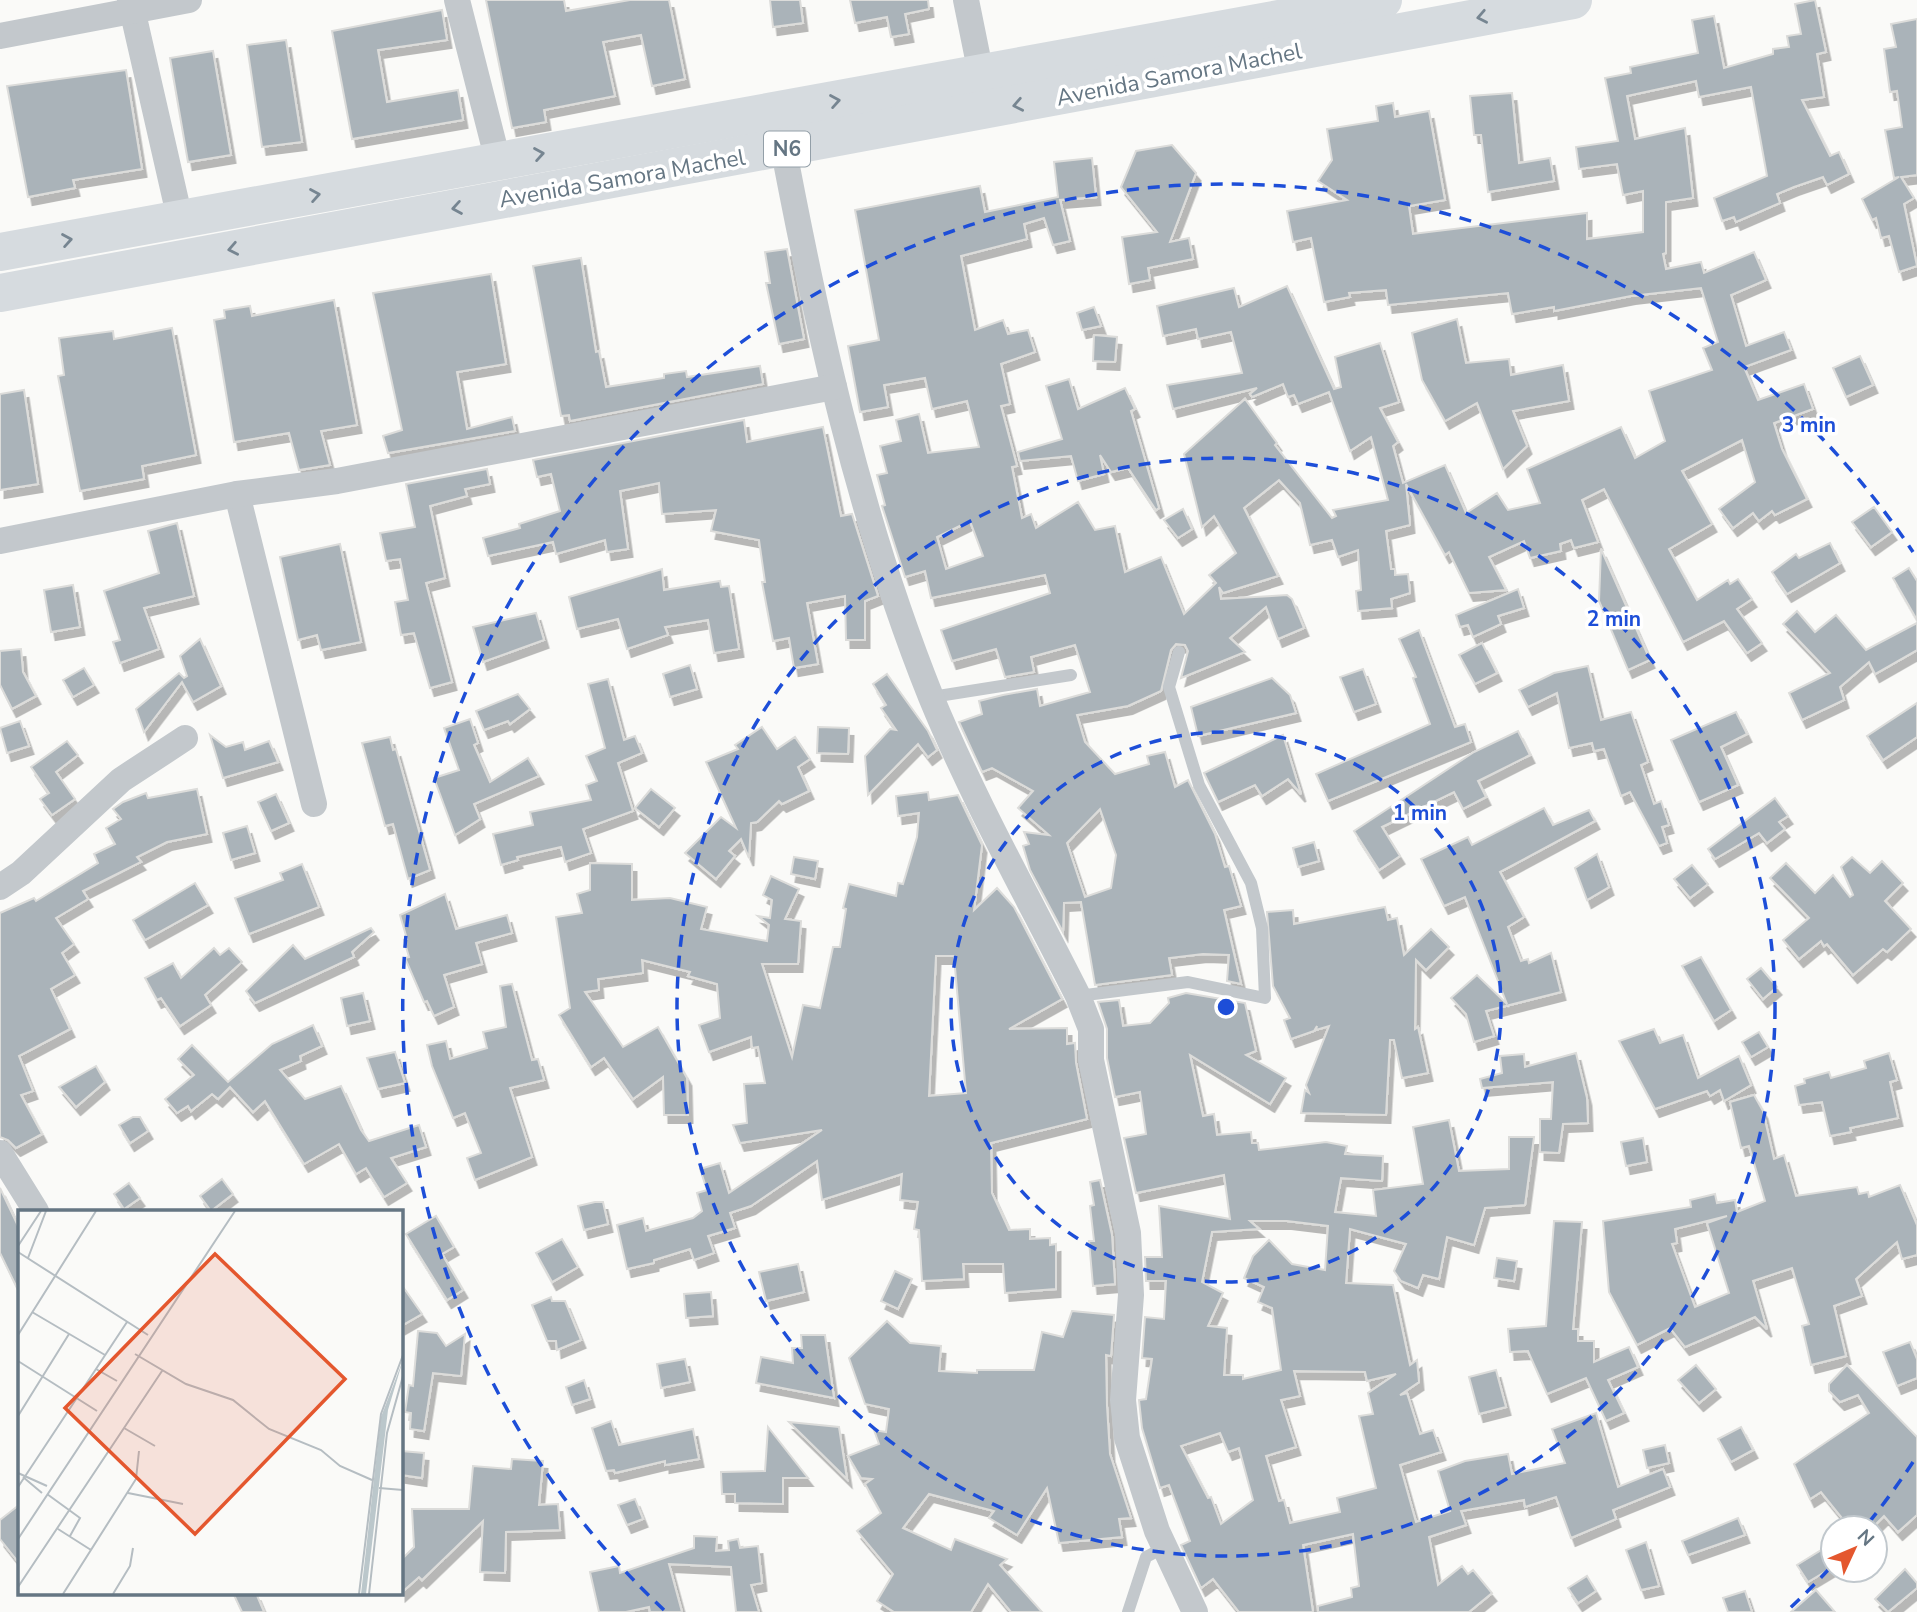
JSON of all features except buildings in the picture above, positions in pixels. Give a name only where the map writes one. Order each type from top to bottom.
[{"type":"highway","name":"Avenida Samora Machel","points":[[0,252],[1383,0]]},
{"type":"highway","name":"Avenida Samora Machel","points":[[0,293],[1573,0]]},
{"type":"street","points":[[0,36],[131,5],[188,0]]},
{"type":"street","points":[[457,0],[498,161]]},
{"type":"street","points":[[966,0],[981,74]]},
{"type":"street","points":[[131,5],[180,219]]},
{"type":"street","points":[[776,111],[834,387],[863,494],[932,697],[1016,875],[1078,996],[1091,1029],[1091,1060],[1128,1233],[1131,1295],[1123,1400],[1126,1438],[1139,1482],[1195,1612]]},
{"type":"street","points":[[0,541],[237,494],[338,481],[834,387]]},
{"type":"street","points":[[237,494],[314,804]]},
{"type":"street","points":[[0,887],[21,873],[121,780],[185,738]]},
{"type":"street","points":[[0,1153],[35,1210]]},
{"type":"lane","points":[[1078,996],[1188,982],[1265,998],[1262,929],[1251,883],[1199,785],[1169,687],[1179,652]]},
{"type":"lane","points":[[932,697],[1072,675]]},
{"type":"lane","points":[[1128,1612],[1146,1557],[1165,1547]]}]
